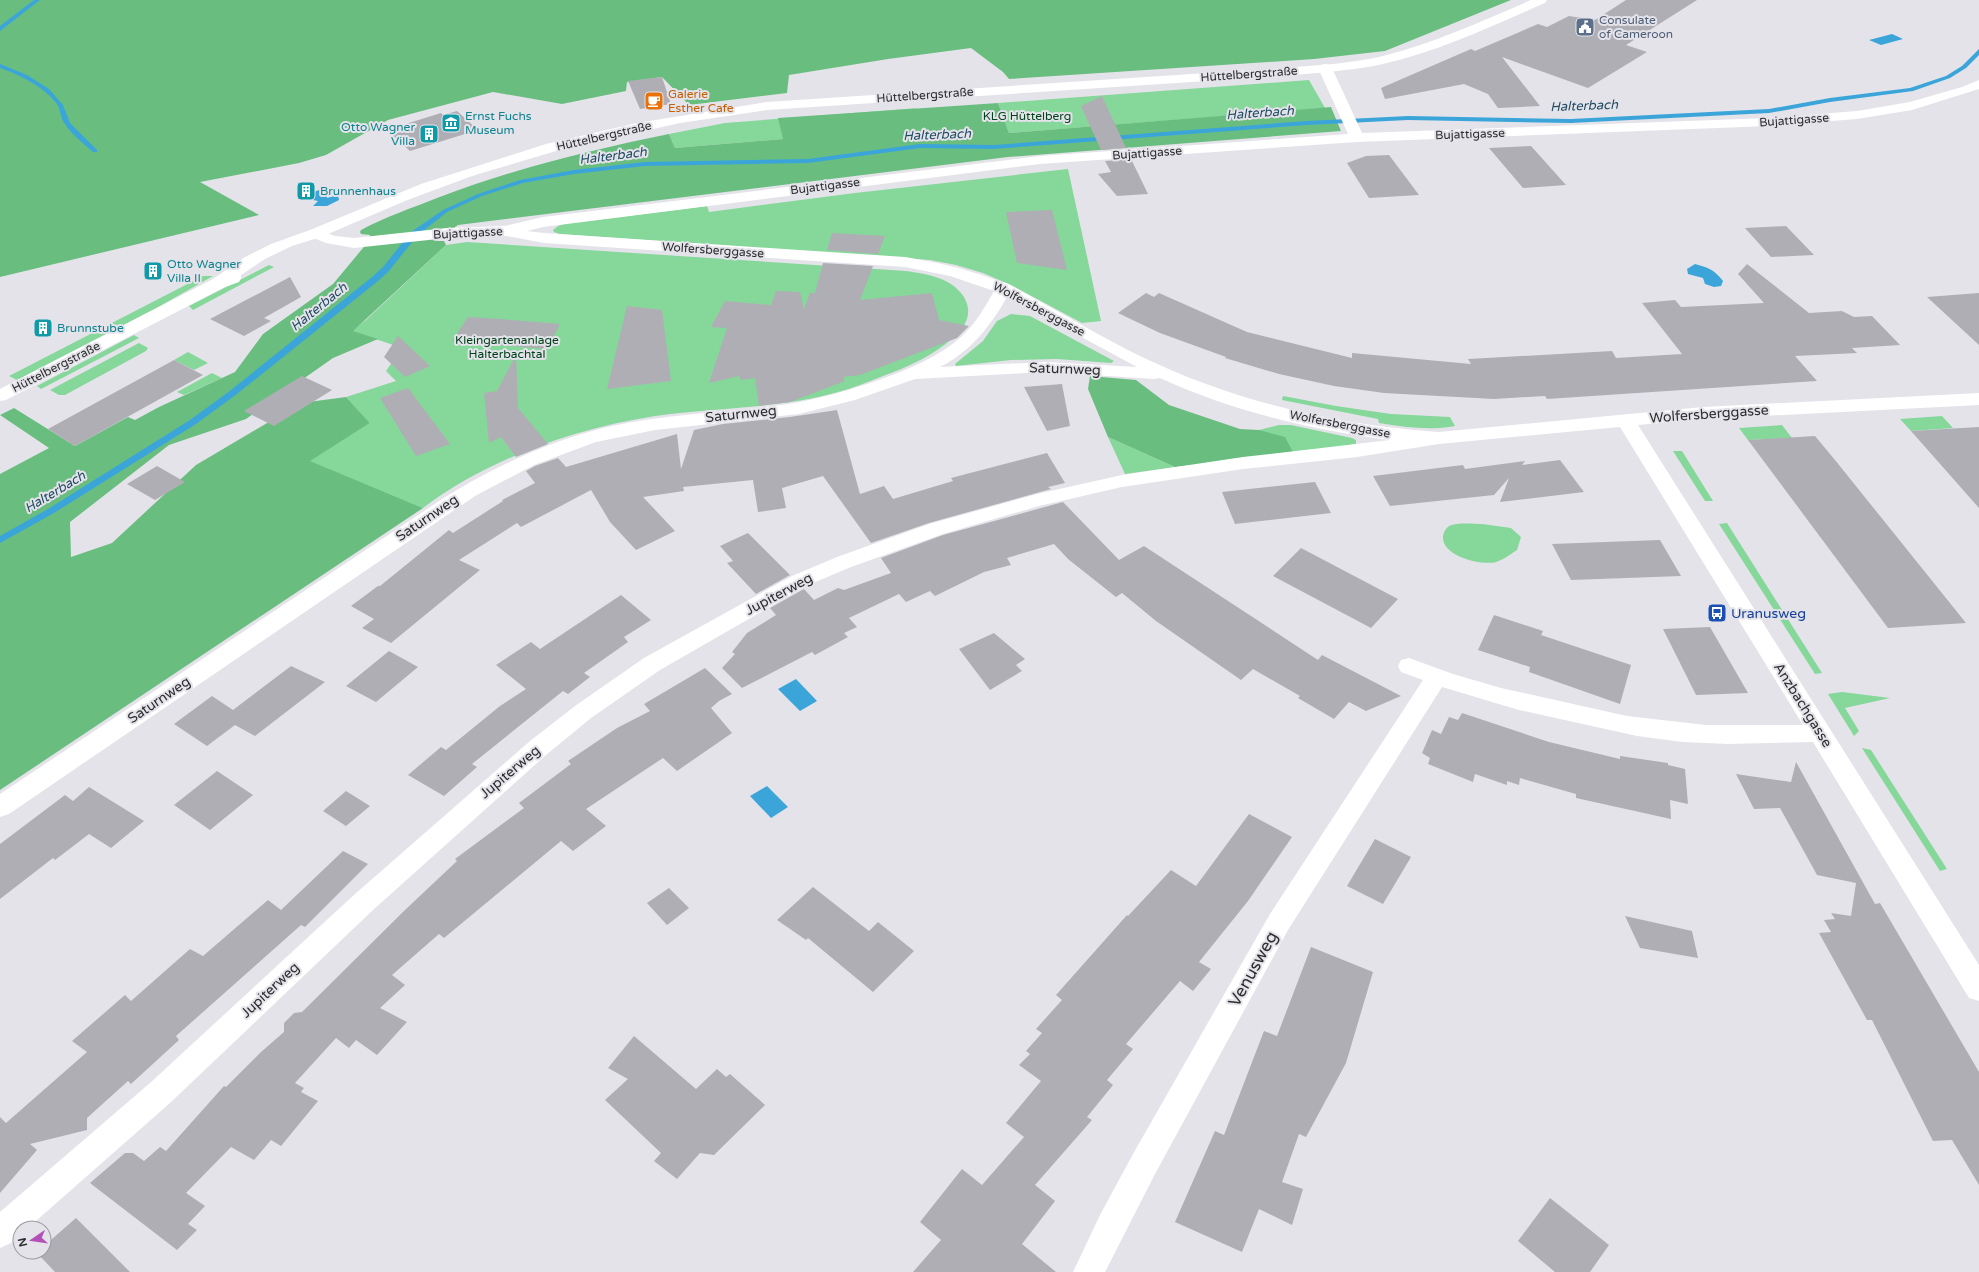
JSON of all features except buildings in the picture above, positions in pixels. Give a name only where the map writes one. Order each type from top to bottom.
[{"type":"street","name":"Hüttelbergstraße","points":[[0,396],[219,283],[255,268],[296,248],[317,234],[425,187],[487,166],[562,145],[706,114],[797,104],[1325,68],[1380,60],[1439,43],[1541,0]]},
{"type":"street","points":[[1325,68],[1355,133]]},
{"type":"street","name":"Bujattigasse","points":[[317,234],[339,242],[368,242],[447,233],[505,231],[543,222],[1006,163],[1355,133],[1769,122],[1846,116],[1912,106],[1966,90],[1979,84]]},
{"type":"street","name":"Wolfersberggasse","points":[[505,231],[544,238],[905,262],[955,271],[1004,288],[1099,342],[1166,374],[1241,402],[1300,417],[1381,434],[1439,438]]},
{"type":"street","name":"Saturnweg","points":[[0,807],[470,490],[494,476],[538,455],[591,438],[635,427],[787,410],[820,404],[856,394],[915,374],[954,351],[970,339],[992,309],[1004,288]]},
{"type":"street","name":"Saturnweg","points":[[915,374],[961,373],[1046,367],[1166,374]]},
{"type":"street","name":"Wolfersberggasse","points":[[1122,481],[1243,463],[1358,451],[1439,438],[1703,413],[1979,399]]},
{"type":"street","name":"Anzbachgasse","points":[[1626,421],[1979,989]]},
{"type":"street","name":"Jupiterweg","points":[[0,1232],[160,1093],[364,902],[474,803],[584,712],[652,664],[799,581],[844,562],[936,529],[997,510],[1122,481]]},
{"type":"street","points":[[1409,666],[1436,678],[1527,704],[1636,727],[1677,732],[1749,736],[1820,733]]},
{"type":"street","name":"Venusweg","points":[[1089,1272],[1111,1226],[1144,1164],[1279,922],[1436,678]]},
{"type":"green space","points":[[0,0],[1511,0],[1385,51],[1314,59],[1009,79],[1003,72],[971,48],[888,59],[789,75],[787,93],[689,105],[662,77],[627,82],[626,91],[562,104],[493,92],[388,120],[326,155],[299,163],[200,182],[259,215],[0,277]]},
{"type":"green space","name":"KLG Hüttelberg","points":[[1309,80],[1325,108],[1009,133],[998,103]]},
{"type":"green space","points":[[998,103],[1009,133],[1331,107],[1341,131],[1008,157],[458,225],[436,241],[444,241],[446,245],[353,331],[378,339],[333,358],[246,419],[169,445],[70,522],[71,557],[112,543],[196,465],[301,403],[346,397],[370,423],[310,461],[423,508],[0,790],[0,474],[49,448],[0,415],[14,408],[75,446],[128,417],[135,420],[159,407],[235,372],[263,334],[333,284],[368,242],[370,235],[361,234],[361,230],[408,209],[494,178],[552,161],[669,134],[675,148],[783,139],[778,118]]},
{"type":"green space","points":[[918,108],[783,139],[675,148],[669,134],[725,123]]},
{"type":"green space","points":[[1068,169],[1101,321],[1082,323],[1011,285],[983,273],[956,265],[930,260],[560,234],[554,232],[553,230],[564,224],[707,206],[709,212],[855,193]]},
{"type":"green space","name":"Kleingartenanlage Halterbachtal","points":[[467,242],[921,273],[950,283],[956,288],[965,299],[968,316],[959,332],[929,355],[902,369],[855,387],[816,398],[793,402],[655,416],[635,419],[585,431],[555,440],[496,464],[458,484],[423,508],[309,461],[370,423],[346,397],[396,381],[386,371],[402,348],[352,331],[367,319],[446,245]]},
{"type":"green space","points":[[269,265],[274,267],[193,310],[189,306]]},
{"type":"green space","points":[[203,276],[213,276],[160,306],[17,380],[9,376]]},
{"type":"green space","points":[[1011,314],[1030,316],[1114,361],[1111,363],[1057,359],[1011,360],[956,366],[955,364],[983,341],[997,321]]},
{"type":"green space","points":[[134,335],[139,338],[41,389],[37,386]]},
{"type":"green space","points":[[139,343],[148,348],[146,351],[65,395],[59,395],[50,390]]},
{"type":"green space","points":[[188,352],[208,363],[194,370],[174,360]]},
{"type":"green space","points":[[212,373],[222,378],[184,395],[177,392]]},
{"type":"green space","points":[[1090,376],[1136,380],[1169,405],[1240,429],[1259,430],[1285,437],[1294,454],[1175,467],[1108,437],[1088,389]]},
{"type":"green space","points":[[1283,396],[1391,414],[1450,417],[1455,426],[1427,428],[1379,423],[1378,419],[1282,400]]},
{"type":"green space","points":[[1942,416],[1953,428],[1911,431],[1900,419]]},
{"type":"green space","points":[[1279,425],[1291,425],[1352,438],[1356,440],[1356,444],[1294,454],[1259,430]]},
{"type":"green space","points":[[1782,425],[1792,438],[1748,440],[1739,428]]},
{"type":"green space","points":[[1108,437],[1175,467],[1125,474]]},
{"type":"green space","points":[[1673,451],[1682,451],[1713,501],[1705,501]]},
{"type":"green space","points":[[1727,523],[1822,673],[1815,674],[1719,524]]},
{"type":"green space","points":[[1461,524],[1482,524],[1511,528],[1521,537],[1517,550],[1499,561],[1489,563],[1472,561],[1464,558],[1455,554],[1444,544],[1443,537],[1449,526]]},
{"type":"green space","points":[[1842,692],[1890,698],[1845,708],[1859,731],[1854,736],[1828,694]]},
{"type":"green space","points":[[1862,748],[1871,750],[1947,869],[1940,871]]},
{"type":"water","points":[[1892,34],[1903,39],[1881,45],[1869,40]]},
{"type":"water","points":[[319,190],[327,192],[327,198],[338,195],[339,200],[327,206],[313,206],[318,201],[308,199],[309,197],[307,195]]},
{"type":"water","points":[[1695,264],[1707,268],[1717,274],[1723,281],[1721,286],[1714,287],[1705,284],[1703,278],[1688,274],[1687,269]]},
{"type":"water","points":[[796,679],[817,701],[800,711],[778,689]]},
{"type":"water","points":[[767,786],[788,807],[771,818],[750,796]]},
{"type":"waterway","points":[[0,29],[37,0]]},
{"type":"waterway","name":"Halterbach","points":[[0,540],[51,511],[193,422],[234,392],[375,279],[386,269],[414,234],[445,211],[480,195],[522,181],[574,172],[645,164],[808,161],[920,146],[994,147],[1307,123],[1408,118],[1571,121],[1769,111],[1830,100],[1911,90],[1948,77],[1964,67],[1979,51]]},
{"type":"waterway","points":[[0,66],[32,80],[47,91],[60,105],[64,118],[68,124],[95,151]]},
{"type":"place","name":"Consulate of Cameroon","points":[[1585,27]]},
{"type":"place","name":"Galerie Esther Cafe","points":[[654,101]]},
{"type":"place","name":"Ernst Fuchs Museum","points":[[451,123]]},
{"type":"place","name":"Otto Wagner Villa","points":[[429,134]]},
{"type":"place","name":"Brunnenhaus","points":[[306,191]]},
{"type":"place","name":"Otto Wagner Villa II","points":[[153,271]]},
{"type":"place","name":"Brunnstube","points":[[43,328]]},
{"type":"place","name":"Uranusweg","points":[[1717,613]]}]
